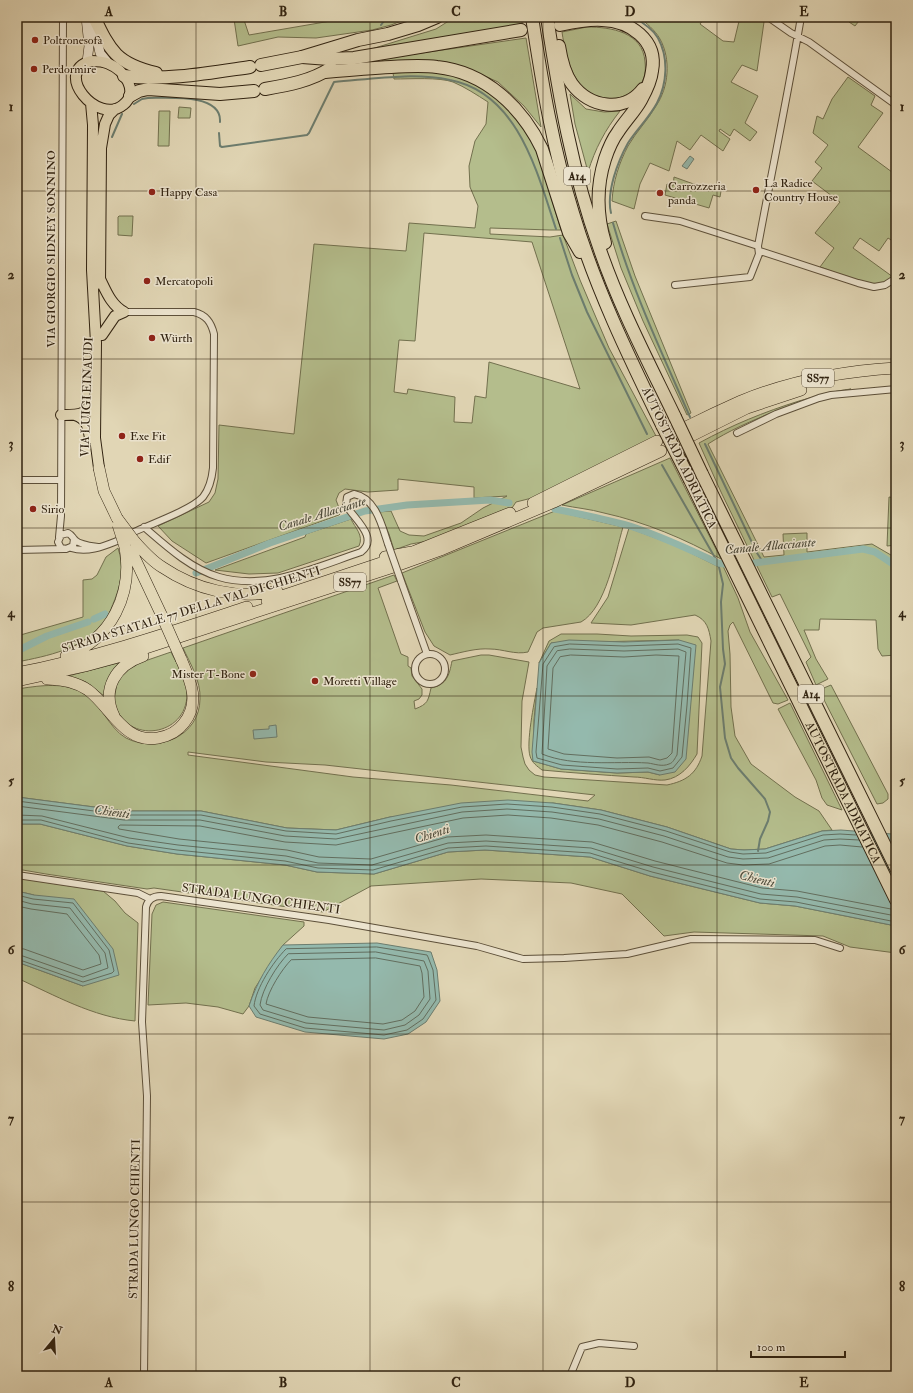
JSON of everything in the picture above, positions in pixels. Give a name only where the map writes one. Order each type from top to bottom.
[{"type":"highway","points":[[93,17],[108,45],[123,60],[138,68],[173,76]]},
{"type":"highway","points":[[124,76],[148,78],[208,74],[256,66],[302,57],[358,40],[395,32],[437,17]]},
{"type":"highway","name":"AUTOSTRADA ADRIATICA","points":[[532,17],[552,128],[563,179],[593,273],[613,322],[896,900]]},
{"type":"highway","name":"AUTOSTRADA ADRIATICA","points":[[546,17],[566,129],[577,177],[598,246],[615,289],[632,328],[702,474],[896,868]]},
{"type":"highway","points":[[632,328],[626,296],[602,231],[598,195],[602,170],[610,146],[617,133],[641,101],[651,78],[653,64],[651,50],[647,42],[633,28],[624,24],[603,20],[557,21],[560,53],[567,75],[577,90],[591,101],[606,105],[625,103],[640,93],[651,78]]},
{"type":"highway","points":[[302,57],[329,59],[354,58],[522,30]]},
{"type":"highway","points":[[130,96],[139,91],[148,90],[220,94],[260,90],[302,82],[325,72],[338,64],[354,58]]},
{"type":"highway","points":[[325,72],[414,66],[438,67],[472,76],[500,93],[522,115],[537,137],[569,233],[593,273]]},
{"type":"highway","name":"SS77","points":[[896,368],[839,374],[805,381],[742,401],[688,431],[790,393],[839,381],[896,376]]},
{"type":"highway","name":"STRADA STATALE 77 DELLA VAL DI CHIENTI","points":[[17,681],[118,657],[396,566],[443,549],[659,446]]},
{"type":"highway","points":[[17,684],[46,679],[72,682],[89,691],[128,731],[139,737],[164,737],[179,728],[191,711],[193,697],[191,684],[162,616],[104,491],[98,463]]},
{"type":"highway","name":"STRADA STATALE 77 DELLA VAL DI CHIENTI","points":[[17,673],[52,666],[120,648],[412,552],[516,515]]},
{"type":"highway","points":[[128,541],[162,567],[195,585],[213,590],[249,594],[285,590],[391,555],[412,552]]},
{"type":"highway","points":[[17,668],[37,664],[76,652],[88,645],[100,635],[110,622],[120,603],[124,591],[128,541]]},
{"type":"highway","points":[[117,720],[110,705],[110,691],[114,677],[124,665],[139,657],[243,621],[259,611]]},
{"type":"main road","points":[[86,17],[89,46],[86,62],[79,69],[76,79],[78,88],[91,103],[103,108],[115,109]]},
{"type":"main road","points":[[93,17],[100,53],[109,64]]},
{"type":"main road","points":[[86,62],[97,61],[115,67],[124,76],[130,87],[130,96]]},
{"type":"main road","name":"VIA LUIGI EINAUDI","points":[[98,463],[102,335],[100,278],[101,148],[105,124],[109,115],[115,109],[124,105],[130,96]]},
{"type":"main road","name":"VIA LUIGI EINAUDI","points":[[91,103],[93,125],[92,270],[96,343],[95,438],[98,463]]},
{"type":"main road","points":[[100,278],[112,302],[124,312]]},
{"type":"main road","points":[[102,335],[115,316],[124,312]]},
{"type":"main road","points":[[61,415],[81,414],[88,410],[95,396]]},
{"type":"main road","points":[[75,415],[82,418],[87,423],[90,439],[98,463]]},
{"type":"street","name":"VIA GIORGIO SIDNEY SONNINO","points":[[59,539],[61,516],[63,17]]},
{"type":"street","points":[[768,17],[809,42],[896,105]]},
{"type":"street","points":[[675,285],[750,277],[759,249],[801,17]]},
{"type":"street","points":[[645,216],[680,221],[858,283],[874,287],[885,285],[896,278]]},
{"type":"street","points":[[17,550],[71,548],[83,550],[128,541],[144,527],[194,504],[203,496],[212,480],[214,334],[210,322],[205,317],[194,312],[124,312]]},
{"type":"street","points":[[736,433],[776,414],[819,398],[831,395],[896,389]]},
{"type":"street","points":[[17,480],[61,480]]},
{"type":"street","points":[[144,527],[174,553],[212,574],[226,579],[248,581],[277,579],[361,552],[365,549],[368,540],[367,535],[346,503],[346,499],[350,495],[356,494],[361,496],[371,505],[376,513],[427,654]]},
{"type":"street","name":"VIA GIORGIO SIDNEY SONNINO","points":[[61,516],[64,525],[74,540]]},
{"type":"street","points":[[44,550],[59,539],[63,534],[70,534]]},
{"type":"street","points":[[59,539],[60,546],[64,549]]},
{"type":"street","points":[[71,548],[74,544],[74,540],[99,547]]},
{"type":"street","points":[[427,654],[440,657],[445,665],[444,675],[434,684],[424,683],[416,673],[415,668],[418,660],[427,654]]},
{"type":"street","points":[[17,875],[138,893],[150,899]]},
{"type":"street","name":"STRADA LUNGO CHIENTI","points":[[144,1376],[147,1096],[142,1022],[146,907],[150,899],[156,896],[161,896],[329,920],[477,946],[523,959],[627,954],[691,939],[815,940],[840,948]]},
{"type":"street","points":[[570,1376],[582,1347],[598,1343],[634,1346]]},
{"type":"green space","points":[[243,17],[249,35],[354,17],[412,17],[372,30],[316,38],[278,37],[238,46],[234,19]]},
{"type":"green space","points":[[455,17],[521,17],[523,27],[365,51],[436,29]]},
{"type":"green space","points":[[639,17],[705,17],[700,24],[723,41],[734,42],[740,17],[756,17],[764,22],[757,71],[742,65],[731,82],[758,96],[745,123],[757,132],[750,141],[734,129],[730,136],[720,129],[719,131],[730,139],[723,151],[701,135],[690,150],[677,141],[669,171],[650,163],[640,184],[634,209],[612,201],[615,180],[619,166],[628,146],[653,111],[664,90],[667,73],[666,55],[660,39]]},
{"type":"green space","points":[[853,17],[862,17],[855,26],[849,22]]},
{"type":"green space","points":[[587,27],[606,28],[624,33],[638,44],[643,52],[645,71],[642,83],[634,90],[624,96],[613,99],[600,98],[590,94],[582,87],[575,77],[566,55],[562,32]]},
{"type":"green space","points":[[526,38],[541,127],[524,106],[498,82],[474,71],[376,64],[387,58]]},
{"type":"green space","points":[[433,71],[460,77],[481,85],[501,100],[528,134],[537,151],[561,230],[490,228],[490,234],[550,237],[563,235],[580,280],[609,348],[656,436],[536,497],[516,502],[512,508],[428,541],[411,544],[394,550],[389,534],[379,512],[391,511],[400,531],[409,535],[424,536],[461,523],[483,508],[507,496],[474,498],[474,487],[398,479],[398,490],[368,492],[345,489],[339,493],[336,500],[341,513],[339,515],[206,563],[172,541],[158,526],[209,502],[215,493],[218,479],[219,425],[294,434],[314,244],[406,251],[409,223],[475,228],[478,206],[470,187],[469,166],[475,141],[486,124],[488,102],[447,80],[394,79],[393,73]],"holes":[[[424,233],[532,242],[580,389],[489,362],[486,398],[475,396],[472,423],[454,422],[455,397],[408,389],[407,394],[394,392],[399,340],[415,341]]]},
{"type":"green space","points":[[848,77],[875,96],[871,105],[883,113],[858,147],[896,175],[896,243],[888,238],[879,251],[860,238],[853,248],[893,277],[886,282],[878,284],[862,282],[820,267],[834,248],[815,233],[840,202],[812,181],[822,168],[815,162],[828,145],[813,133],[817,116],[823,119],[832,99]]},
{"type":"green space","points":[[570,94],[586,109],[604,112],[620,111],[601,140],[588,172],[575,124]]},
{"type":"green space","points":[[179,107],[191,108],[190,118],[178,118]]},
{"type":"green space","points":[[159,111],[170,111],[169,146],[158,146]]},
{"type":"green space","points":[[674,177],[702,187],[703,184],[721,191],[720,197],[713,195],[709,208],[665,195],[667,184],[673,186]]},
{"type":"green space","points":[[119,216],[133,216],[132,236],[118,235]]},
{"type":"green space","points":[[616,221],[635,276],[691,413],[687,415],[643,321],[621,268],[607,224]]},
{"type":"green space","points":[[851,389],[815,398],[758,418],[740,426],[708,444],[764,557],[784,555],[783,534],[807,533],[807,552],[872,544],[896,558],[896,655],[882,656],[878,649],[876,620],[820,619],[819,630],[804,630],[816,659],[828,679],[816,685],[806,662],[811,657],[780,594],[772,597],[699,443],[748,419],[773,410],[799,401],[838,391]]},
{"type":"green space","points":[[670,458],[721,559],[679,538],[650,526],[599,512],[562,505]]},
{"type":"green space","points":[[889,497],[896,498],[896,545],[887,546]]},
{"type":"green space","points":[[555,511],[623,527],[613,565],[603,593],[590,615],[581,622],[543,628],[537,632],[528,652],[523,653],[485,649],[470,650],[450,655],[434,646],[425,632],[402,573]]},
{"type":"green space","points":[[351,519],[360,535],[359,546],[278,573],[249,574],[215,570],[305,537],[306,534]]},
{"type":"green space","points":[[629,528],[677,546],[717,566],[723,566],[738,598],[750,632],[788,700],[778,704],[773,703],[733,622],[728,631],[731,707],[735,736],[751,764],[795,797],[819,811],[832,830],[822,831],[765,849],[744,850],[731,849],[667,827],[601,810],[553,803],[390,817],[336,830],[287,828],[201,811],[125,811],[17,797],[17,689],[49,686],[65,686],[72,688],[87,695],[93,700],[114,728],[126,738],[151,744],[163,742],[175,738],[185,732],[193,723],[198,712],[200,699],[199,686],[183,648],[394,575],[397,581],[378,588],[401,654],[408,657],[408,666],[411,668],[412,676],[422,689],[422,695],[419,699],[414,701],[415,709],[427,702],[431,688],[444,682],[450,671],[452,661],[481,655],[489,655],[529,662],[522,701],[521,747],[525,764],[535,775],[544,777],[667,785],[685,779],[697,768],[702,756],[711,641],[708,629],[705,622],[695,615],[631,625],[591,623],[608,597]],"holes":[[[188,752],[266,762],[325,765],[595,795],[588,801],[451,785],[353,777],[188,755]]]},
{"type":"green space","points":[[118,548],[122,567],[119,586],[108,616],[97,631],[76,645],[65,650],[17,662],[17,636],[83,617],[83,580],[92,579],[97,575],[106,557]]},
{"type":"green space","points":[[561,634],[631,636],[687,635],[698,637],[702,643],[697,754],[684,771],[670,779],[657,780],[638,777],[542,770],[533,762],[530,756],[529,742],[537,688],[534,720],[533,761],[561,769],[617,773],[648,772],[660,775],[679,640],[551,643],[539,663],[549,641]]},
{"type":"green space","points":[[171,652],[186,683],[187,694],[184,708],[177,719],[167,727],[155,730],[143,730],[131,726],[121,717],[114,702],[116,683],[119,675],[127,667]]},
{"type":"green space","points":[[122,662],[107,694],[103,695],[86,682],[68,676]]},
{"type":"green space","points":[[831,685],[888,794],[888,799],[883,803],[877,804],[819,690]]},
{"type":"green space","points":[[790,703],[842,810],[827,805],[822,798],[816,780],[778,709]]},
{"type":"green space","points":[[17,824],[40,824],[127,846],[177,854],[285,865],[317,872],[374,874],[448,852],[485,850],[590,857],[650,876],[760,903],[795,906],[896,926],[896,953],[850,947],[823,936],[694,932],[664,936],[622,894],[571,883],[481,879],[371,886],[323,912],[154,888],[147,889],[17,869]]},
{"type":"green space","points":[[17,878],[103,891],[115,901],[125,913],[138,923],[135,1021],[119,1019],[89,1010],[17,978],[17,962],[83,986],[34,895],[17,891]]},
{"type":"green space","points":[[163,902],[304,922],[304,926],[283,945],[255,988],[249,1006],[243,1014],[218,1007],[186,1003],[148,1005],[152,914],[156,905]]},
{"type":"water","points":[[690,156],[694,159],[687,169],[682,166]]},
{"type":"water","points":[[569,640],[624,642],[679,640],[696,645],[686,759],[675,772],[660,775],[648,772],[617,773],[561,769],[533,761],[532,752],[539,663],[551,643]]},
{"type":"water","points":[[276,725],[277,737],[254,739],[253,730],[269,729],[269,726]]},
{"type":"water","name":"Chienti","points":[[17,797],[125,811],[201,811],[287,828],[336,830],[390,817],[461,803],[508,800],[553,803],[601,810],[667,827],[731,849],[744,850],[765,849],[822,831],[841,830],[892,834],[896,835],[896,926],[795,906],[760,903],[650,876],[590,857],[485,850],[448,852],[374,874],[317,872],[285,865],[177,854],[127,846],[40,824],[17,824]]},
{"type":"water","points":[[17,891],[34,895],[74,899],[113,949],[119,975],[83,986],[17,962]]},
{"type":"water","points":[[377,943],[431,952],[437,970],[440,1001],[426,1022],[408,1034],[384,1039],[305,1032],[256,1017],[249,1006],[263,974],[283,945]]},
{"type":"waterway","points":[[381,25],[384,21],[393,17]]},
{"type":"waterway","points":[[611,213],[610,196],[620,159],[628,143],[657,103],[665,79],[664,54],[658,38],[644,23],[633,17]]},
{"type":"waterway","points":[[219,133],[220,146],[222,147],[307,135],[334,82],[407,76],[450,80],[473,88],[493,101],[508,118],[521,138],[532,160],[556,229]]},
{"type":"waterway","points":[[134,104],[142,99],[148,98],[192,99],[212,106],[218,113],[220,122]]},
{"type":"waterway","points":[[112,137],[122,114]]},
{"type":"waterway","points":[[613,223],[638,297],[690,417]]},
{"type":"waterway","points":[[560,238],[572,275],[587,312],[647,434]]},
{"type":"waterway","points":[[705,444],[757,553],[763,562]]},
{"type":"waterway","points":[[662,465],[718,563],[723,584],[721,602],[725,664],[720,687],[725,738],[731,758],[765,799],[770,812],[768,821],[760,839],[758,851]]},
{"type":"waterway","name":"Canale Allacciante","points":[[196,573],[270,543],[365,511],[407,505],[490,500],[509,503]]},
{"type":"waterway","name":"Canale Allacciante","points":[[555,509],[630,526],[674,543],[718,563],[731,565],[754,563],[863,549],[875,552],[896,566]]},
{"type":"waterway","name":"Canale Allacciante","points":[[94,619],[105,614]]},
{"type":"waterway","name":"Canale Allacciante","points":[[17,651],[47,636],[88,622]]},
{"type":"place","name":"Poltronesofà","points":[[35,40]]},
{"type":"place","name":"Perdormire","points":[[34,69]]},
{"type":"place","name":"La Radice Country House","points":[[756,190]]},
{"type":"place","name":"Happy Casa","points":[[152,192]]},
{"type":"place","name":"Carrozzeria panda","points":[[660,193]]},
{"type":"place","name":"Mercatopoli","points":[[147,281]]},
{"type":"place","name":"Würth","points":[[152,338]]},
{"type":"place","name":"Exe Fit","points":[[122,436]]},
{"type":"place","name":"Edif","points":[[140,459]]},
{"type":"place","name":"Sirio","points":[[33,509]]},
{"type":"place","name":"Mister T-Bone","points":[[253,674]]},
{"type":"place","name":"Moretti Village","points":[[315,681]]}]
